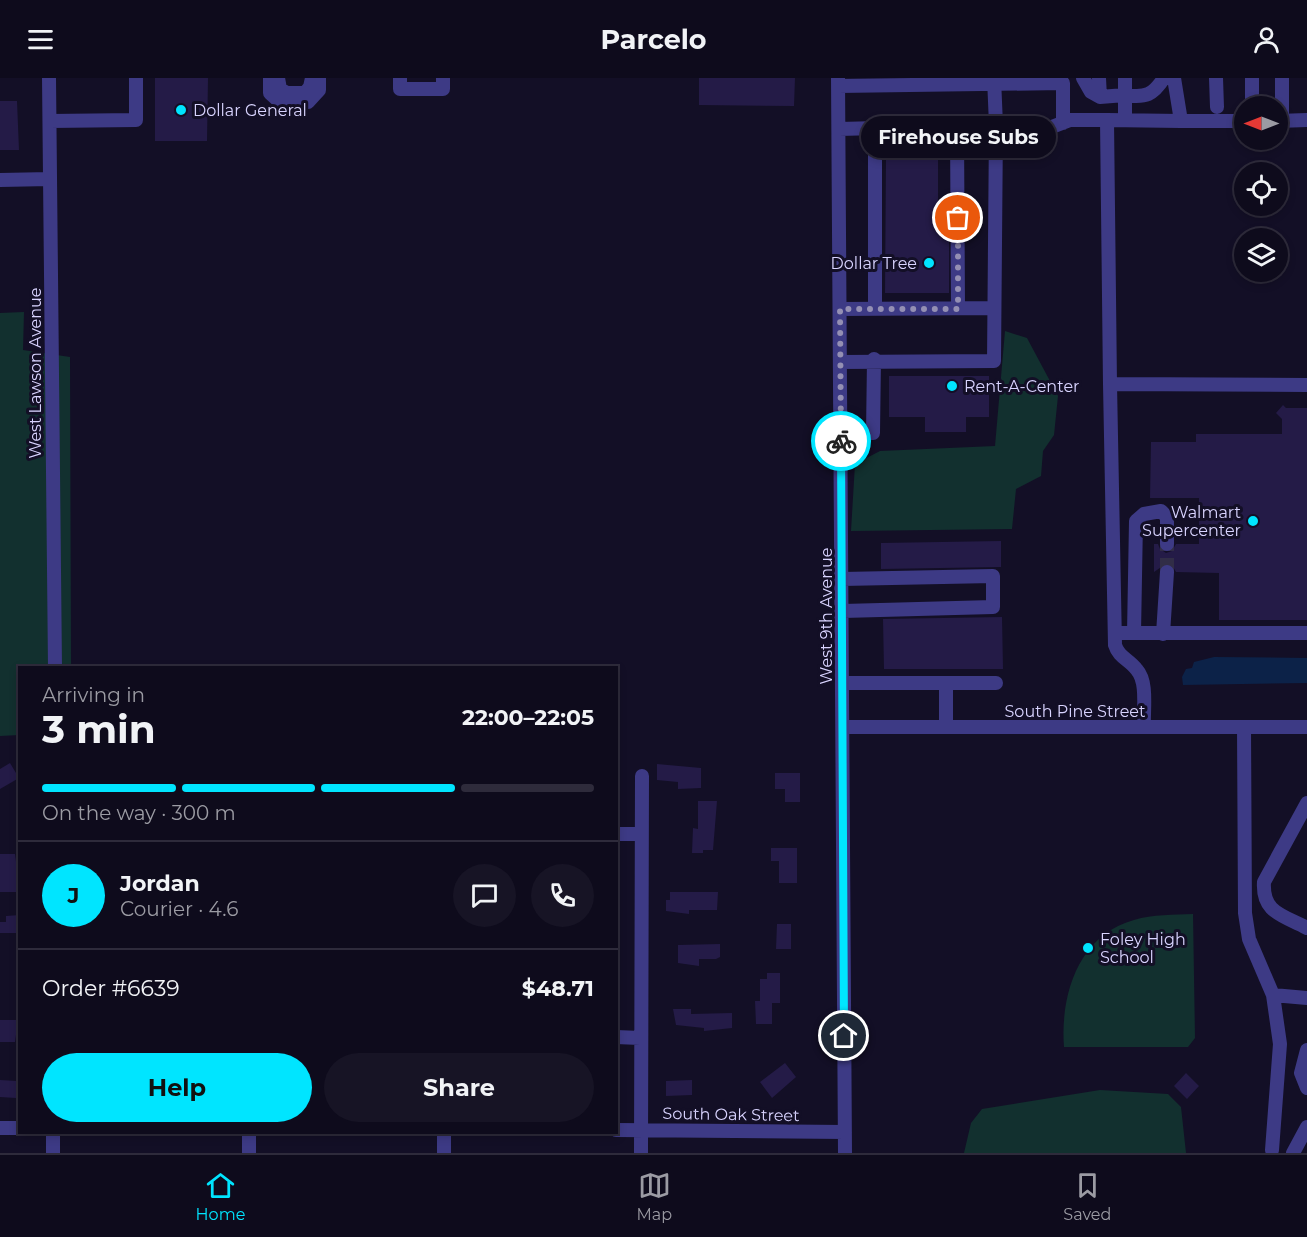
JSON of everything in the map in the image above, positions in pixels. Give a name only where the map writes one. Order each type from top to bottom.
[{"type":"street","name":"West Lawson Avenue","points":[[49,78],[55,666]]},
{"type":"street","points":[[50,121],[136,120],[136,78]]},
{"type":"street","points":[[270,78],[270,93],[280,103],[308,102],[319,90],[319,78]]},
{"type":"street","points":[[278,78],[280,89],[287,93],[305,93],[310,87],[312,78]]},
{"type":"street","points":[[400,78],[400,89],[443,89],[443,78]]},
{"type":"street","points":[[1083,78],[1091,92],[1100,97],[1125,95],[1145,97],[1155,92],[1164,78]]},
{"type":"street","points":[[1099,78],[1100,97]]},
{"type":"street","points":[[1125,78],[1125,120]]},
{"type":"street","points":[[1174,78],[1181,121]]},
{"type":"street","points":[[1216,78],[1217,107]]},
{"type":"street","points":[[1252,78],[1252,96]]},
{"type":"street","points":[[1281,96],[1282,78]]},
{"type":"street","points":[[841,362],[874,359],[994,361],[996,132],[994,81]]},
{"type":"street","points":[[838,82],[1026,81],[1063,83],[1064,123]]},
{"type":"street","name":"West 9th Avenue","points":[[838,82],[845,1153]]},
{"type":"street","points":[[839,129],[957,127],[1023,138],[1070,120],[1234,121]]},
{"type":"street","points":[[1107,120],[1115,633],[1118,654],[1137,670],[1142,679],[1144,727]]},
{"type":"street","points":[[1288,121],[1307,120]]},
{"type":"street","points":[[957,127],[958,309]]},
{"type":"street","points":[[875,129],[875,309]]},
{"type":"street","points":[[0,180],[50,179]]},
{"type":"street","points":[[840,309],[994,308]]},
{"type":"street","points":[[841,434],[873,433],[874,359]]},
{"type":"street","points":[[1110,384],[1307,385]]},
{"type":"street","points":[[1134,633],[1136,521],[1144,514],[1161,512],[1167,516],[1167,544]]},
{"type":"street","points":[[1163,634],[1167,572]]},
{"type":"street","points":[[842,579],[993,576],[993,607],[843,611]]},
{"type":"street","points":[[1115,633],[1307,633]]},
{"type":"street","points":[[843,683],[996,683]]},
{"type":"street","points":[[946,683],[946,727]]},
{"type":"street","name":"South Pine Street","points":[[843,727],[1307,728]]},
{"type":"street","points":[[1244,727],[1245,913],[1249,939],[1273,995],[1280,1044],[1274,1152]]},
{"type":"street","points":[[641,1153],[642,776]]},
{"type":"street","points":[[1307,803],[1264,882],[1263,895],[1265,903],[1272,910],[1307,928]]},
{"type":"street","points":[[618,834],[641,834]]},
{"type":"street","points":[[1273,995],[1307,998]]},
{"type":"street","points":[[618,1037],[640,1038]]},
{"type":"street","points":[[1307,1050],[1301,1073],[1307,1088]]},
{"type":"street","points":[[1293,1153],[1307,1127]]},
{"type":"street","points":[[0,1128],[18,1128]]},
{"type":"street","name":"South Oak Street","points":[[618,1130],[845,1132]]},
{"type":"street","points":[[53,1134],[53,1153]]},
{"type":"street","points":[[249,1134],[249,1153]]},
{"type":"street","points":[[444,1134],[444,1153]]},
{"type":"green space","points":[[24,312],[23,350],[70,357],[71,666],[18,666],[18,735],[0,736],[0,313]]},
{"type":"green space","points":[[1005,331],[1027,338],[1058,396],[1054,435],[1043,451],[1041,476],[1016,489],[1012,529],[851,531],[855,464],[880,451],[995,446]]},
{"type":"green space","points":[[1193,914],[1195,1038],[1188,1047],[1064,1047],[1065,1008],[1070,988],[1076,970],[1086,953],[1099,939],[1115,928],[1141,918]]},
{"type":"green space","points":[[1100,1090],[1168,1094],[1181,1107],[1186,1153],[964,1153],[971,1123],[982,1109]]},
{"type":"water","points":[[1214,657],[1307,658],[1307,683],[1183,685],[1182,677],[1186,669],[1192,668],[1194,662]]},
{"type":"building","name":"Dollar General","points":[[155,78],[208,78],[207,141],[155,141]]},
{"type":"building","points":[[699,78],[795,78],[794,106],[699,105]]},
{"type":"building","points":[[0,101],[17,101],[19,150],[0,150]]},
{"type":"building","points":[[886,156],[938,156],[938,228],[949,228],[949,293],[885,293]]},
{"type":"building","points":[[889,376],[989,376],[989,417],[966,417],[966,432],[925,432],[925,417],[889,417]]},
{"type":"building","name":"Walmart Supercenter","points":[[1283,405],[1286,408],[1307,408],[1307,620],[1219,620],[1219,573],[1176,572],[1172,565],[1167,563],[1154,572],[1154,544],[1158,544],[1160,549],[1166,553],[1172,551],[1176,544],[1199,544],[1199,498],[1150,498],[1151,442],[1196,442],[1196,434],[1282,434],[1282,419],[1276,413]]},
{"type":"building","points":[[1001,541],[1001,567],[881,569],[881,543]]},
{"type":"building","points":[[1002,617],[1003,669],[884,669],[883,619]]},
{"type":"building","points":[[10,763],[18,779],[0,789],[0,769]]},
{"type":"building","points":[[657,764],[701,768],[701,788],[678,789],[678,782],[657,780]]},
{"type":"building","points":[[775,773],[800,773],[800,802],[785,802],[785,789],[775,789]]},
{"type":"building","points":[[698,801],[717,801],[713,850],[692,853],[693,828],[698,829]]},
{"type":"building","points":[[771,848],[797,848],[797,883],[779,883],[779,861],[771,861]]},
{"type":"building","points":[[0,854],[15,854],[18,892],[0,892]]},
{"type":"building","points":[[670,892],[718,892],[717,910],[689,910],[689,914],[666,911],[666,900],[670,900]]},
{"type":"building","points":[[18,915],[18,933],[0,933],[0,922],[6,922],[6,916]]},
{"type":"building","points":[[777,924],[791,924],[791,949],[776,949]]},
{"type":"building","points":[[720,944],[720,957],[716,959],[699,959],[699,966],[678,963],[678,945]]},
{"type":"building","points":[[767,973],[780,973],[780,1003],[772,1003],[772,1024],[756,1024],[755,1001],[760,1001],[760,979],[767,979]]},
{"type":"building","points":[[673,1009],[691,1009],[691,1014],[732,1013],[732,1028],[704,1031],[704,1028],[676,1025]]},
{"type":"building","points":[[0,1020],[18,1020],[15,1042],[0,1042]]},
{"type":"building","points":[[785,1063],[796,1077],[772,1098],[760,1082]]},
{"type":"building","points":[[1186,1073],[1199,1086],[1187,1099],[1174,1086]]},
{"type":"building","points":[[0,1080],[17,1081],[16,1098],[0,1097]]},
{"type":"building","points":[[692,1080],[692,1095],[666,1096],[666,1081]]},
{"type":"tunnel","points":[[1167,544],[1167,572]]},
{"type":"way so far","points":[[841,441],[840,309],[958,309],[958,218]]},
{"type":"place","name":"Dollar General","points":[[181,110]]},
{"type":"place","name":"Firehouse Subs","points":[[958,218]]},
{"type":"place","name":"Dollar Tree","points":[[929,263]]},
{"type":"place","name":"Rent-A-Center","points":[[952,386]]},
{"type":"place","name":"Walmart Supercenter","points":[[1253,521]]},
{"type":"place","name":"Foley High School","points":[[1088,948]]},
{"type":"route","points":[[841,441],[844,1036]]}]
